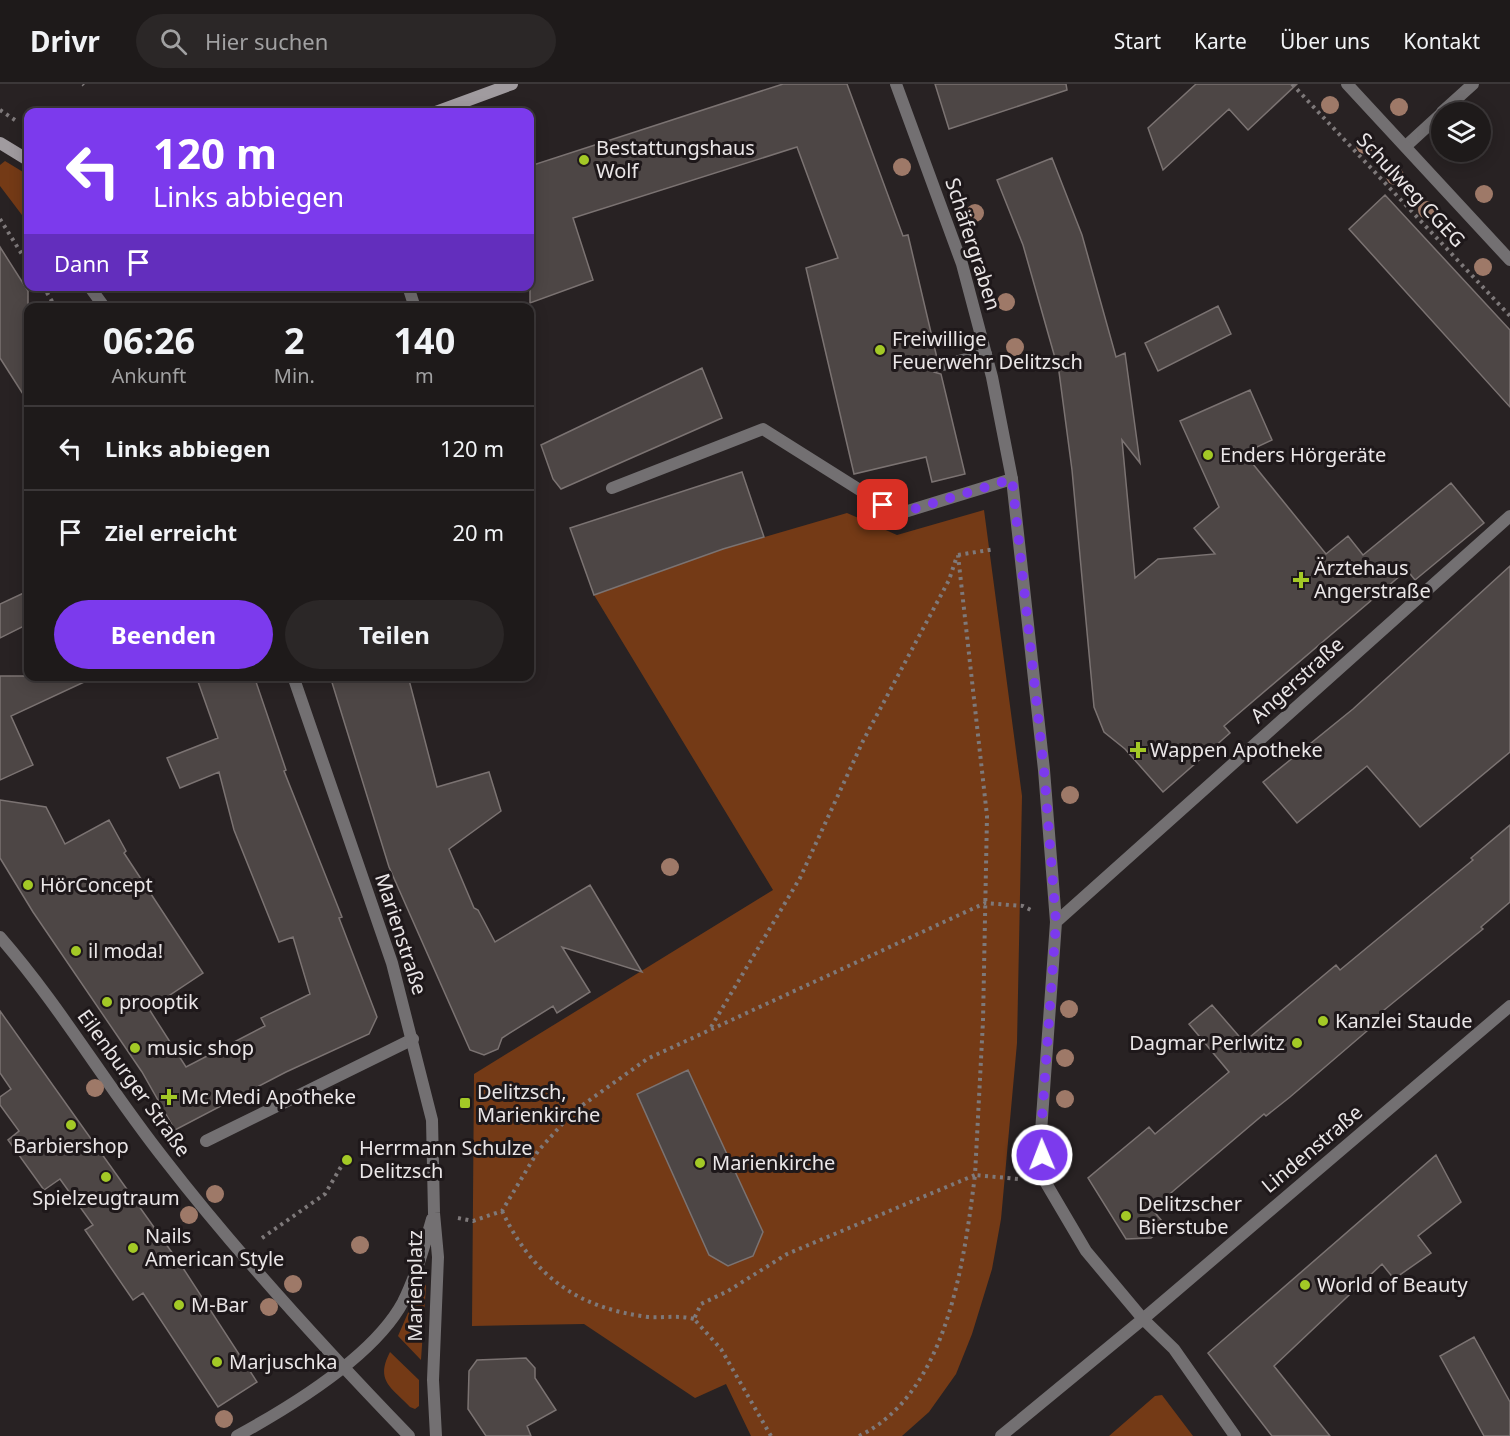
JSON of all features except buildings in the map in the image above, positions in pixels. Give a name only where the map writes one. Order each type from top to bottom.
[{"type":"street","points":[[445,108],[494,87],[512,84]]},
{"type":"street","name":"Schäfergraben","points":[[896,84],[962,264],[986,354],[1012,479],[1044,770],[1056,922],[1041,1132],[1043,1178],[1086,1251],[1143,1319],[1174,1348],[1235,1436]]},
{"type":"street","points":[[1347,84],[1510,261]]},
{"type":"street","points":[[1454,102],[1473,84]]},
{"type":"street","points":[[1406,146],[1431,123]]},
{"type":"street","points":[[0,143],[24,158]]},
{"type":"street","points":[[93,291],[102,303]]},
{"type":"street","points":[[939,366],[986,354]]},
{"type":"street","points":[[612,488],[763,429],[898,514],[1012,479]]},
{"type":"street","name":"Angerstraße","points":[[1056,922],[1510,516]]},
{"type":"street","name":"Marienstraße","points":[[294,681],[392,963],[413,1039],[432,1120],[434,1212]]},
{"type":"street","name":"Eilenburger Straße","points":[[0,937],[36,979],[154,1147],[242,1253],[343,1368],[409,1436]]},
{"type":"street","name":"Lindenstraße","points":[[1001,1436],[1143,1319],[1510,1006]]},
{"type":"street","points":[[206,1141],[413,1039]]},
{"type":"street","name":"Marienplatz","points":[[237,1436],[271,1417],[343,1368],[372,1342],[402,1303],[418,1265],[434,1212]]},
{"type":"street","name":"Marienplatz","points":[[434,1212],[438,1257],[434,1380],[436,1436]]},
{"type":"path","name":"Schulweg CGEG","points":[[1292,84],[1510,316]]},
{"type":"path","points":[[0,219],[24,258]]},
{"type":"path","points":[[958,555],[989,549]]},
{"type":"path","points":[[859,1436],[873,1429],[918,1382],[950,1316],[965,1252],[975,1175],[983,1021],[987,816],[958,555]]},
{"type":"path","points":[[710,1028],[800,878],[863,741],[949,580],[958,555]]},
{"type":"path","points":[[710,1028],[985,903],[1023,906]]},
{"type":"path","points":[[434,1212],[473,1221],[502,1211],[538,1151],[573,1112],[647,1059],[714,1028],[710,1028]]},
{"type":"path","points":[[242,1253],[326,1194],[342,1165]]},
{"type":"path","points":[[694,1319],[701,1304],[728,1291],[787,1254],[975,1175],[1006,1180],[1043,1178]]},
{"type":"path","points":[[502,1211],[515,1238],[547,1277],[591,1304],[646,1316],[680,1316],[694,1319],[722,1350],[771,1436]]},
{"type":"shaded area","points":[[5,161],[24,173],[24,218],[0,186],[0,165]]},
{"type":"shaded area","points":[[984,510],[1022,796],[1017,1043],[1001,1219],[992,1269],[972,1334],[956,1374],[929,1412],[902,1436],[751,1436],[726,1384],[695,1398],[584,1324],[472,1326],[474,1074],[773,890],[594,595],[723,549],[847,513],[897,535]]},
{"type":"shaded area","points":[[424,1283],[426,1286],[421,1360],[398,1336],[420,1285]]},
{"type":"shaded area","points":[[390,1352],[419,1380],[419,1406],[415,1409],[410,1407],[387,1383],[384,1370]]},
{"type":"shaded area","points":[[1162,1395],[1193,1436],[1109,1436],[1155,1396]]},
{"type":"place","name":"Bestattungshaus Wolf","points":[[584,160]]},
{"type":"place","name":"Freiwillige Feuerwehr Delitzsch","points":[[880,350]]},
{"type":"place","name":"Enders Hörgeräte","points":[[1208,455]]},
{"type":"place","name":"Ärztehaus Angerstraße","points":[[1301,580]]},
{"type":"place","name":"Wappen Apotheke","points":[[1138,750]]},
{"type":"place","name":"HörConcept","points":[[28,885]]},
{"type":"place","name":"il moda!","points":[[76,951]]},
{"type":"place","name":"prooptik","points":[[107,1002]]},
{"type":"place","name":"Kanzlei Staude","points":[[1323,1021]]},
{"type":"place","name":"Dagmar Perlwitz","points":[[1297,1043]]},
{"type":"place","name":"music shop","points":[[135,1048]]},
{"type":"place","name":"Mc Medi Apotheke","points":[[169,1097]]},
{"type":"place","name":"Delitzsch, Marienkirche","points":[[465,1103]]},
{"type":"place","name":"Barbiershop","points":[[71,1125]]},
{"type":"place","name":"Herrmann Schulze Delitzsch","points":[[347,1160]]},
{"type":"place","name":"Marienkirche","points":[[700,1163]]},
{"type":"place","name":"Spielzeugtraum","points":[[106,1177]]},
{"type":"place","name":"Delitzscher Bierstube","points":[[1126,1216]]},
{"type":"place","name":"Nails American Style","points":[[133,1248]]},
{"type":"place","name":"World of Beauty","points":[[1305,1285]]},
{"type":"place","name":"M-Bar","points":[[179,1305]]},
{"type":"place","name":"Marjuschka","points":[[217,1362]]},
{"type":"route","points":[[883,505],[898,514],[1012,479],[1044,770],[1056,922],[1041,1132],[1042,1155]]}]
